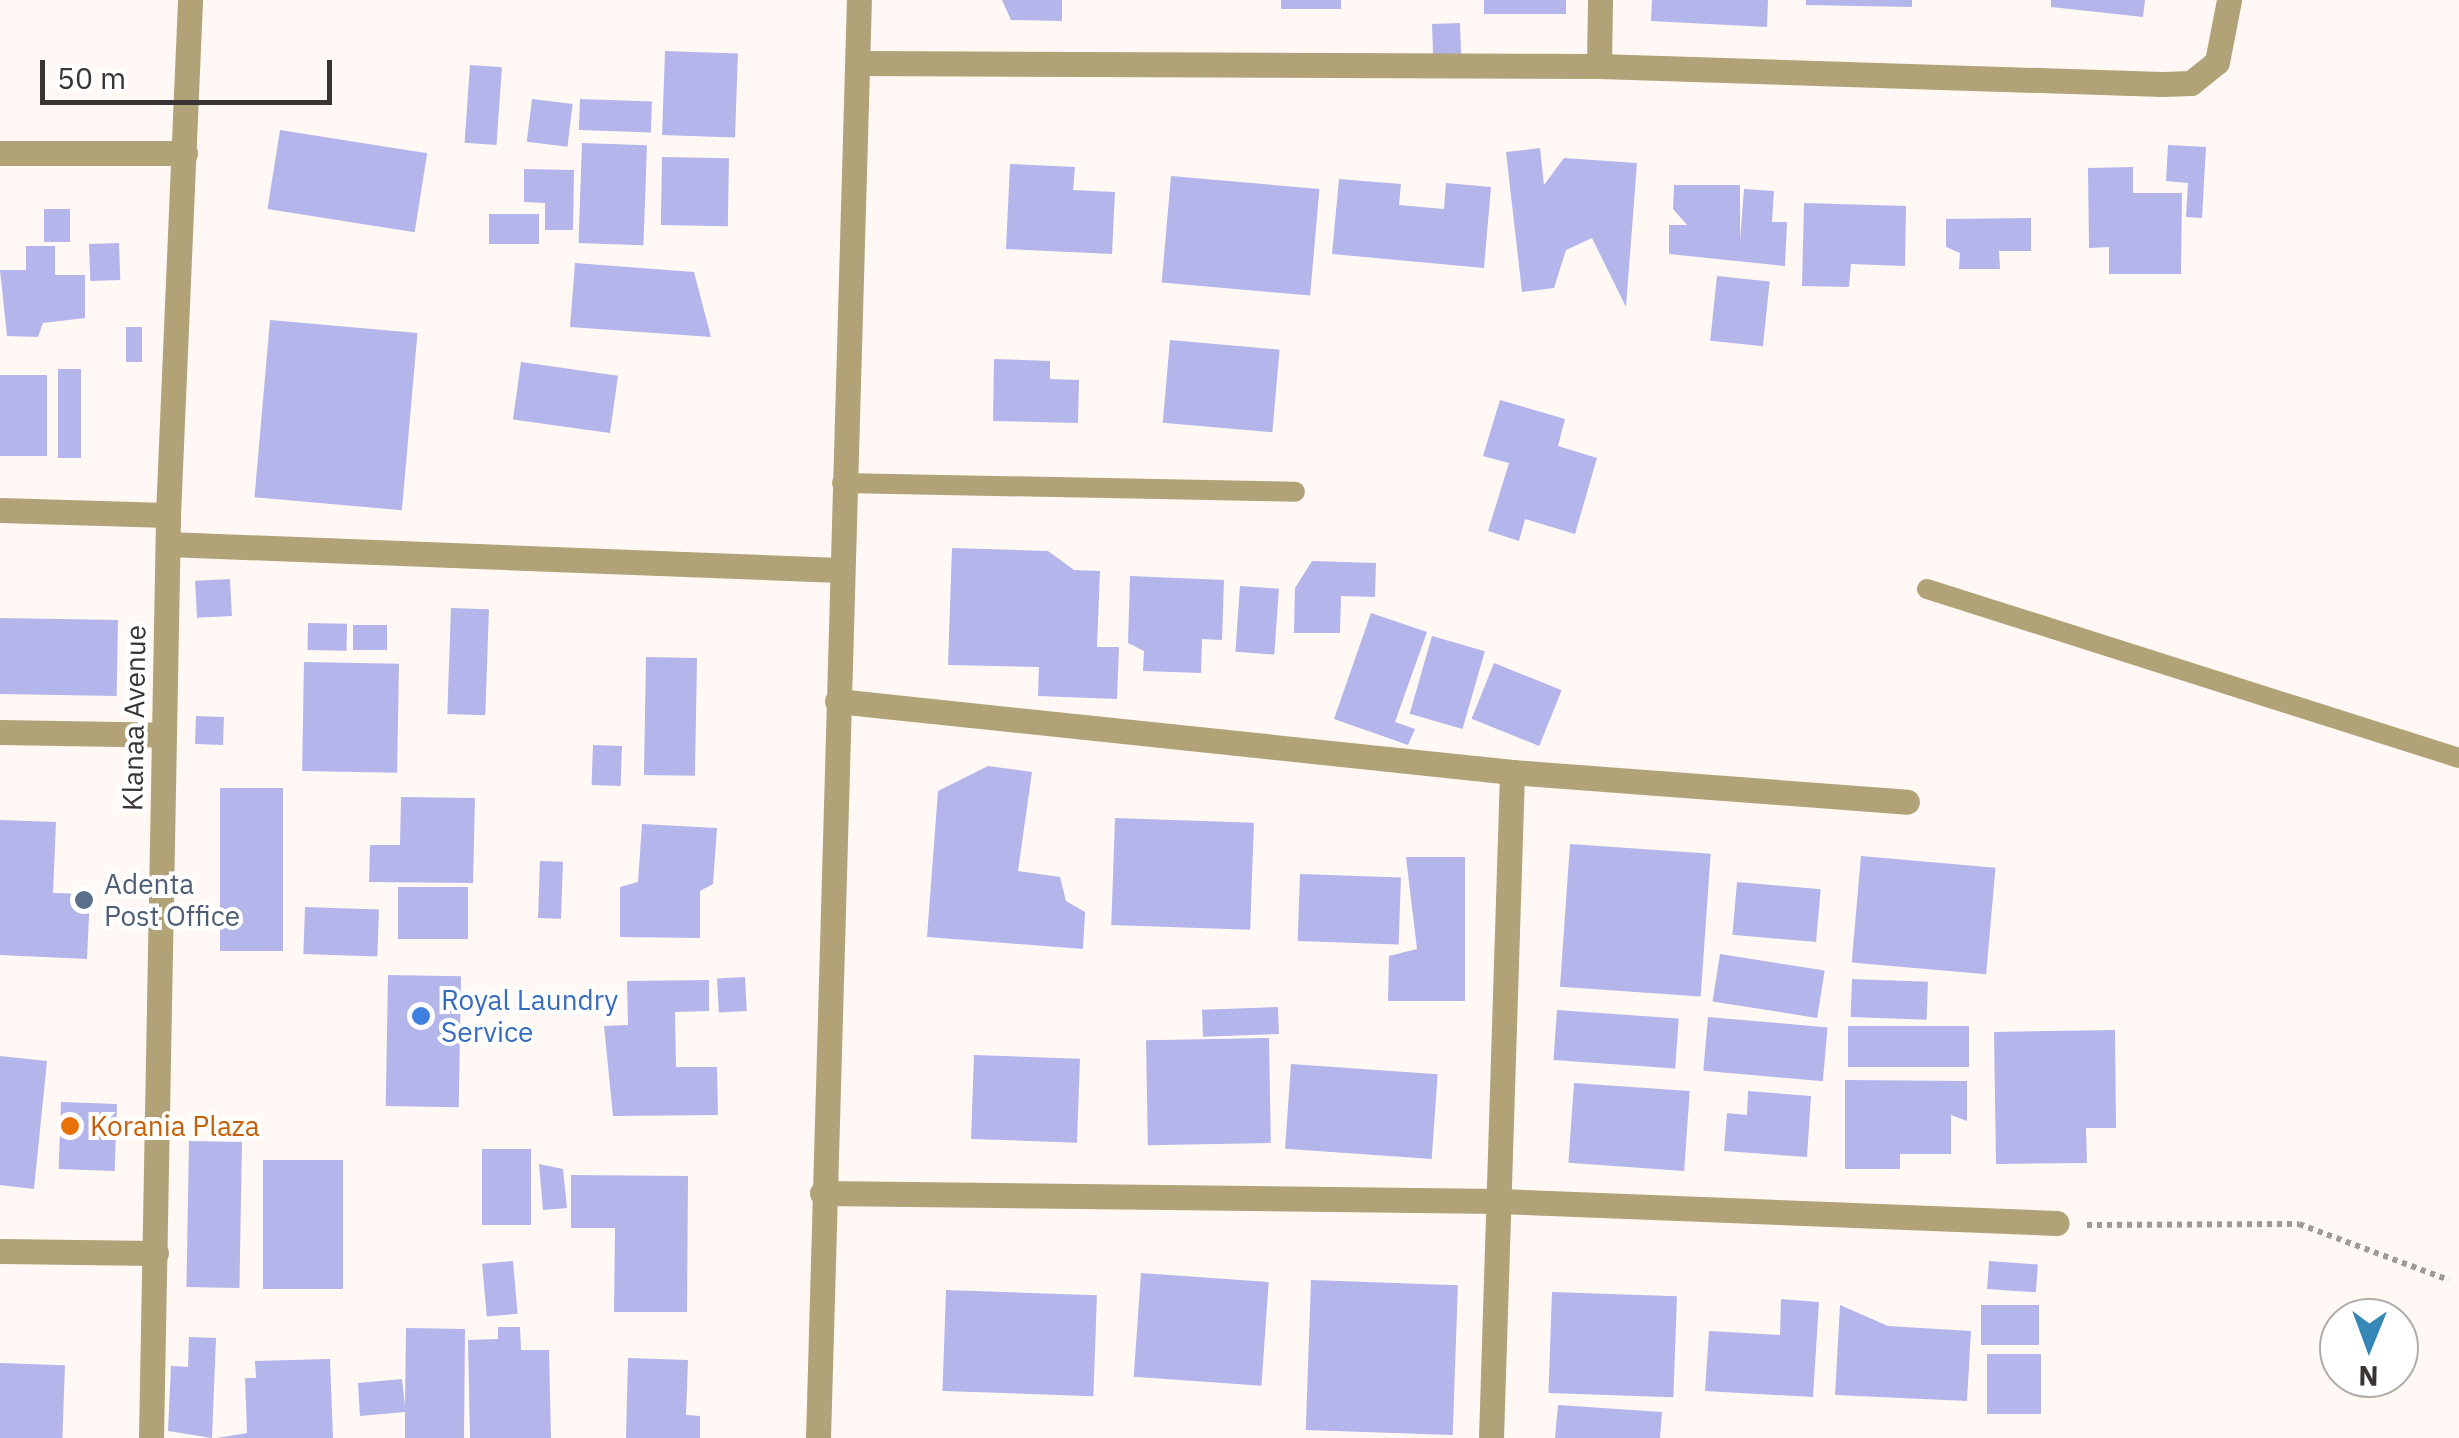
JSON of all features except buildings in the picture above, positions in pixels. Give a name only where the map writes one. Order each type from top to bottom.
[{"type":"street","name":"Klanaa Avenue","points":[[152,1438],[168,515],[190,0]]},
{"type":"street","points":[[818,1438],[839,570],[859,0]]},
{"type":"street","points":[[1599,66],[1600,0]]},
{"type":"street","points":[[858,62],[1599,66],[2191,82],[2226,44],[2229,0]]},
{"type":"street","points":[[0,153],[186,153]]},
{"type":"street","points":[[0,510],[168,515]]},
{"type":"street","points":[[168,544],[839,570]]},
{"type":"street","points":[[837,701],[1512,772],[1907,802]]},
{"type":"street","points":[[0,732],[164,735]]},
{"type":"street","points":[[1490,1438],[1512,772]]},
{"type":"street","points":[[822,1193],[1499,1201],[2057,1222]]},
{"type":"street","points":[[0,1251],[156,1252]]},
{"type":"lane","points":[[842,483],[1295,492]]},
{"type":"lane","points":[[1928,589],[2459,758]]},
{"type":"path","points":[[2057,1222],[2159,1231],[2240,1218],[2299,1224],[2449,1280]]},
{"type":"place","name":"Adenta Post Office","points":[[84,900]]},
{"type":"place","name":"Royal Laundry Service","points":[[421,1016]]},
{"type":"place","name":"Korania Plaza","points":[[70,1126]]}]
